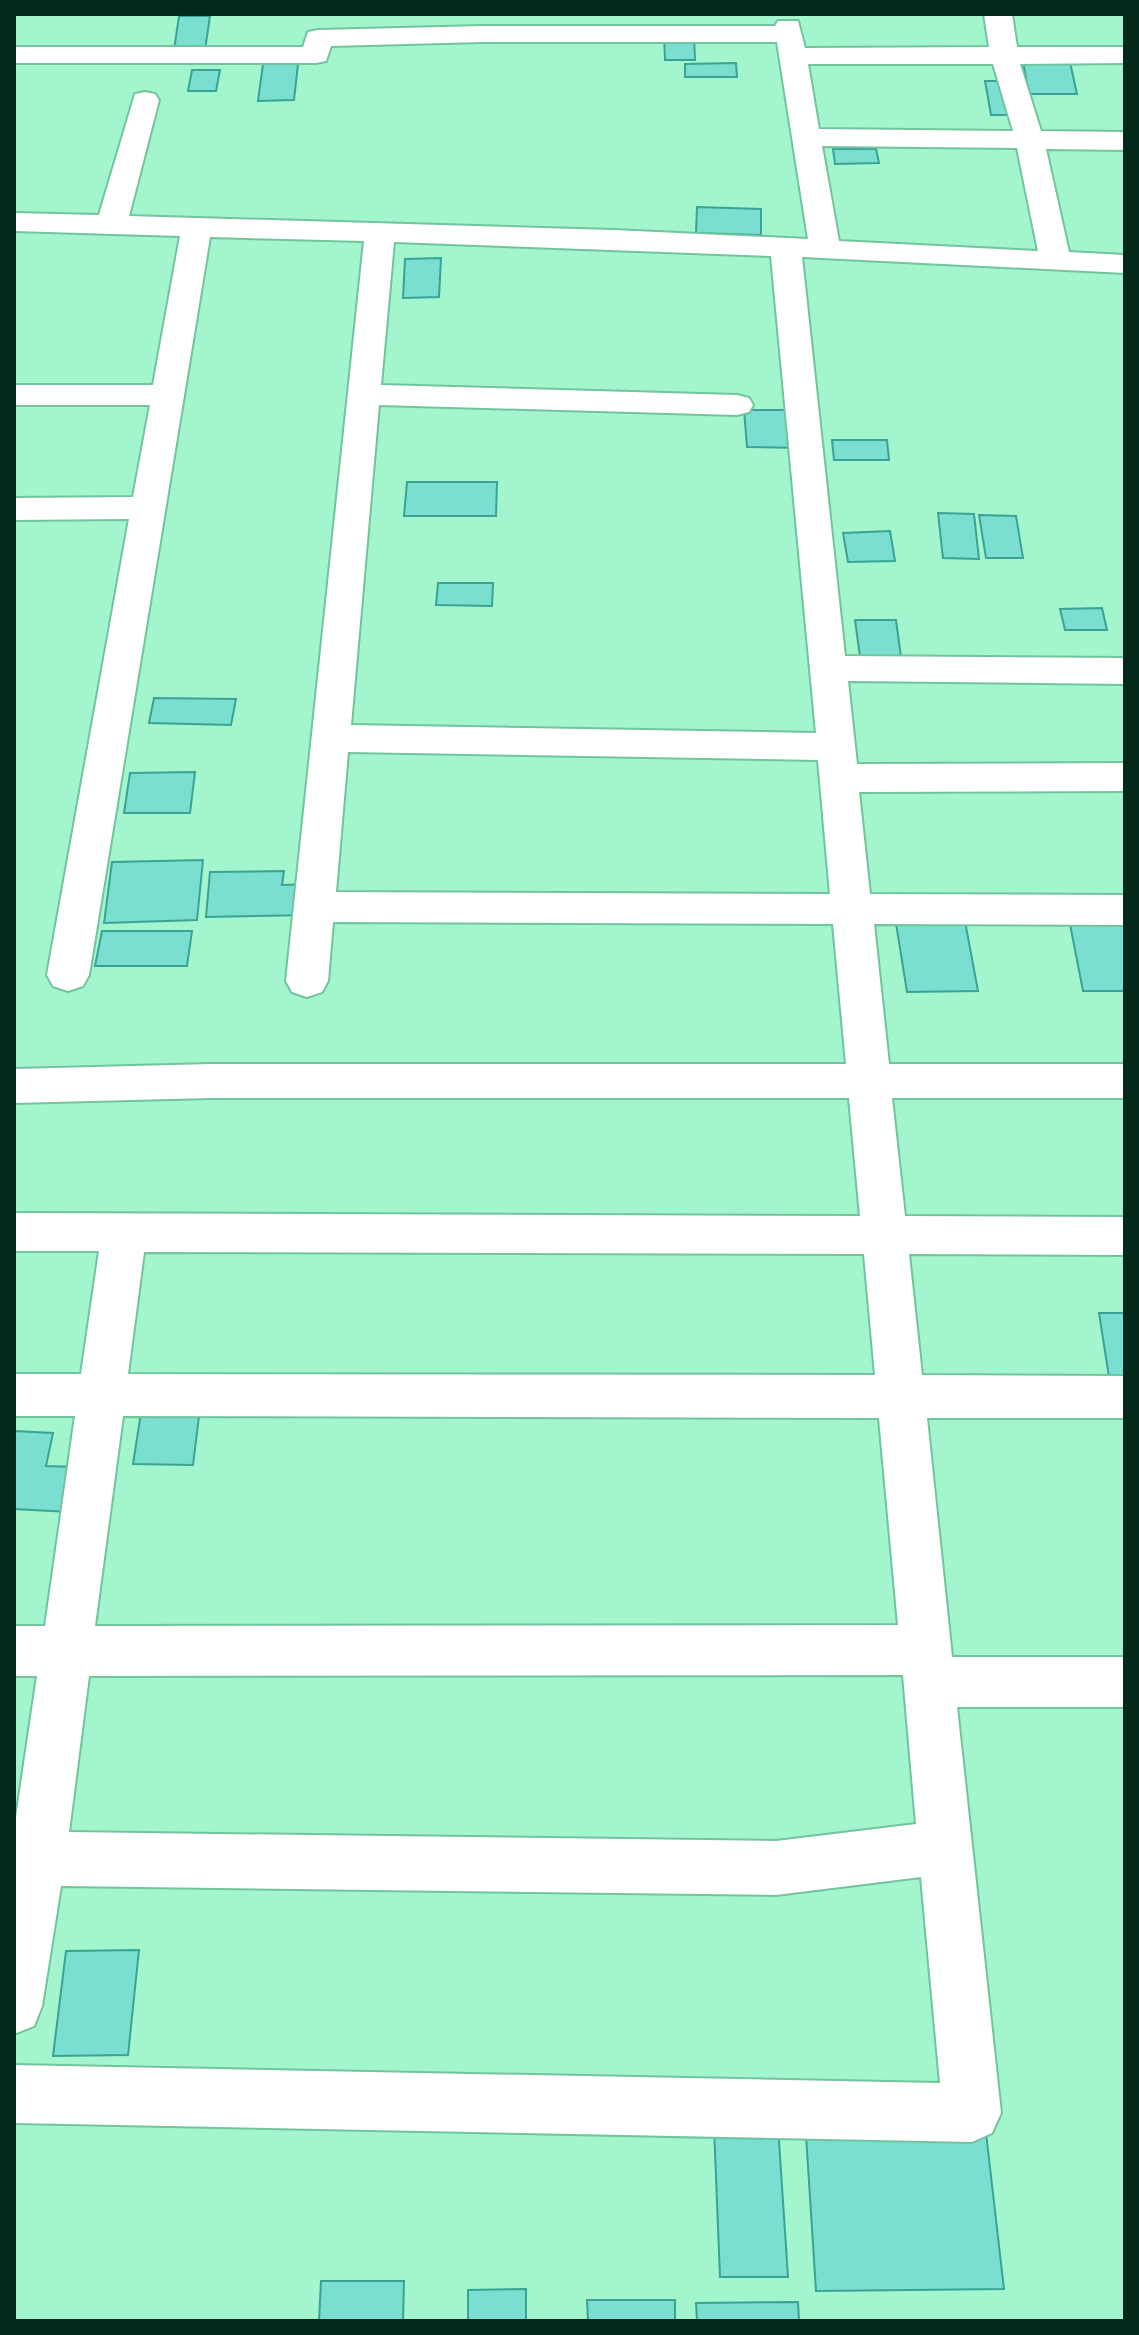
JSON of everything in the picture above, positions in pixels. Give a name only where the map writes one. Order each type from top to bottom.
[{"type":"street","points":[[998,14],[1004,55],[1030,141],[1055,260]]},
{"type":"street","points":[[14,55],[316,55],[318,38],[482,34],[789,35],[1004,55],[1125,55]]},
{"type":"street","points":[[14,2094],[972,2113],[828,668],[805,249],[804,137],[789,35]]},
{"type":"street","points":[[112,223],[145,100]]},
{"type":"street","points":[[804,137],[1125,141]]},
{"type":"street","points":[[14,222],[380,231],[1125,264]]},
{"type":"street","points":[[68,975],[197,225]]},
{"type":"street","points":[[307,981],[380,231]]},
{"type":"street","points":[[14,395],[168,395]]},
{"type":"street","points":[[364,395],[737,405]]},
{"type":"street","points":[[14,509],[148,508]]},
{"type":"street","points":[[828,668],[1125,671]]},
{"type":"street","points":[[330,738],[1125,777]]},
{"type":"street","points":[[314,907],[1125,910]]},
{"type":"street","points":[[14,1086],[211,1081],[1125,1081]]},
{"type":"street","points":[[14,1232],[1125,1236]]},
{"type":"street","points":[[14,2006],[26,1858],[67,1650],[124,1232]]},
{"type":"street","points":[[14,1395],[1125,1397]]},
{"type":"street","points":[[14,1651],[928,1666],[1125,1682]]},
{"type":"street","points":[[26,1858],[776,1868],[946,1847]]},
{"type":"building","points":[[179,16],[210,16],[205,50],[174,50]]},
{"type":"building","points":[[664,35],[694,35],[695,60],[665,60]]},
{"type":"building","points":[[1023,62],[1070,62],[1077,94],[1029,94]]},
{"type":"building","points":[[736,63],[737,77],[685,77],[685,64]]},
{"type":"building","points":[[263,64],[298,64],[294,100],[258,101]]},
{"type":"building","points":[[192,70],[220,70],[216,91],[188,91]]},
{"type":"building","points":[[985,81],[1005,81],[1012,115],[991,115]]},
{"type":"building","points":[[833,149],[876,149],[879,163],[835,164]]},
{"type":"building","points":[[697,207],[761,209],[761,235],[696,233]]},
{"type":"building","points":[[441,258],[439,297],[403,298],[405,259]]},
{"type":"building","points":[[744,410],[797,410],[799,448],[747,447]]},
{"type":"building","points":[[832,440],[887,440],[889,460],[834,460]]},
{"type":"building","points":[[407,482],[497,482],[496,516],[404,516]]},
{"type":"building","points":[[938,513],[974,514],[979,559],[943,558]]},
{"type":"building","points":[[979,515],[1016,516],[1023,558],[986,558]]},
{"type":"building","points":[[890,531],[895,561],[848,562],[843,533]]},
{"type":"building","points":[[438,583],[493,583],[492,606],[436,605]]},
{"type":"building","points":[[1102,608],[1107,630],[1065,630],[1060,609]]},
{"type":"building","points":[[855,620],[896,620],[901,657],[860,657]]},
{"type":"building","points":[[154,698],[236,699],[231,725],[149,723]]},
{"type":"building","points":[[195,772],[190,813],[124,813],[130,773]]},
{"type":"building","points":[[203,860],[197,920],[104,923],[112,862]]},
{"type":"building","points":[[284,871],[282,885],[314,884],[312,915],[206,917],[210,872]]},
{"type":"building","points":[[964,916],[978,991],[907,992],[895,917]]},
{"type":"building","points":[[1069,919],[1125,919],[1125,991],[1083,991]]},
{"type":"building","points":[[102,931],[192,931],[187,966],[95,966]]},
{"type":"building","points":[[1099,1313],[1125,1313],[1125,1377],[1109,1377]]},
{"type":"building","points":[[142,1406],[200,1408],[193,1465],[133,1464]]},
{"type":"building","points":[[14,1431],[53,1433],[46,1466],[79,1467],[70,1512],[14,1509]]},
{"type":"building","points":[[139,1950],[128,2055],[53,2056],[66,1951]]},
{"type":"building","points":[[778,2126],[788,2277],[720,2277],[714,2127]]},
{"type":"building","points":[[986,2133],[1004,2289],[816,2291],[806,2135]]},
{"type":"building","points":[[321,2281],[404,2281],[403,2321],[319,2321]]},
{"type":"building","points":[[526,2289],[526,2321],[468,2321],[468,2290]]},
{"type":"building","points":[[587,2300],[675,2300],[675,2321],[588,2321]]},
{"type":"building","points":[[798,2302],[799,2321],[697,2321],[696,2303]]}]
